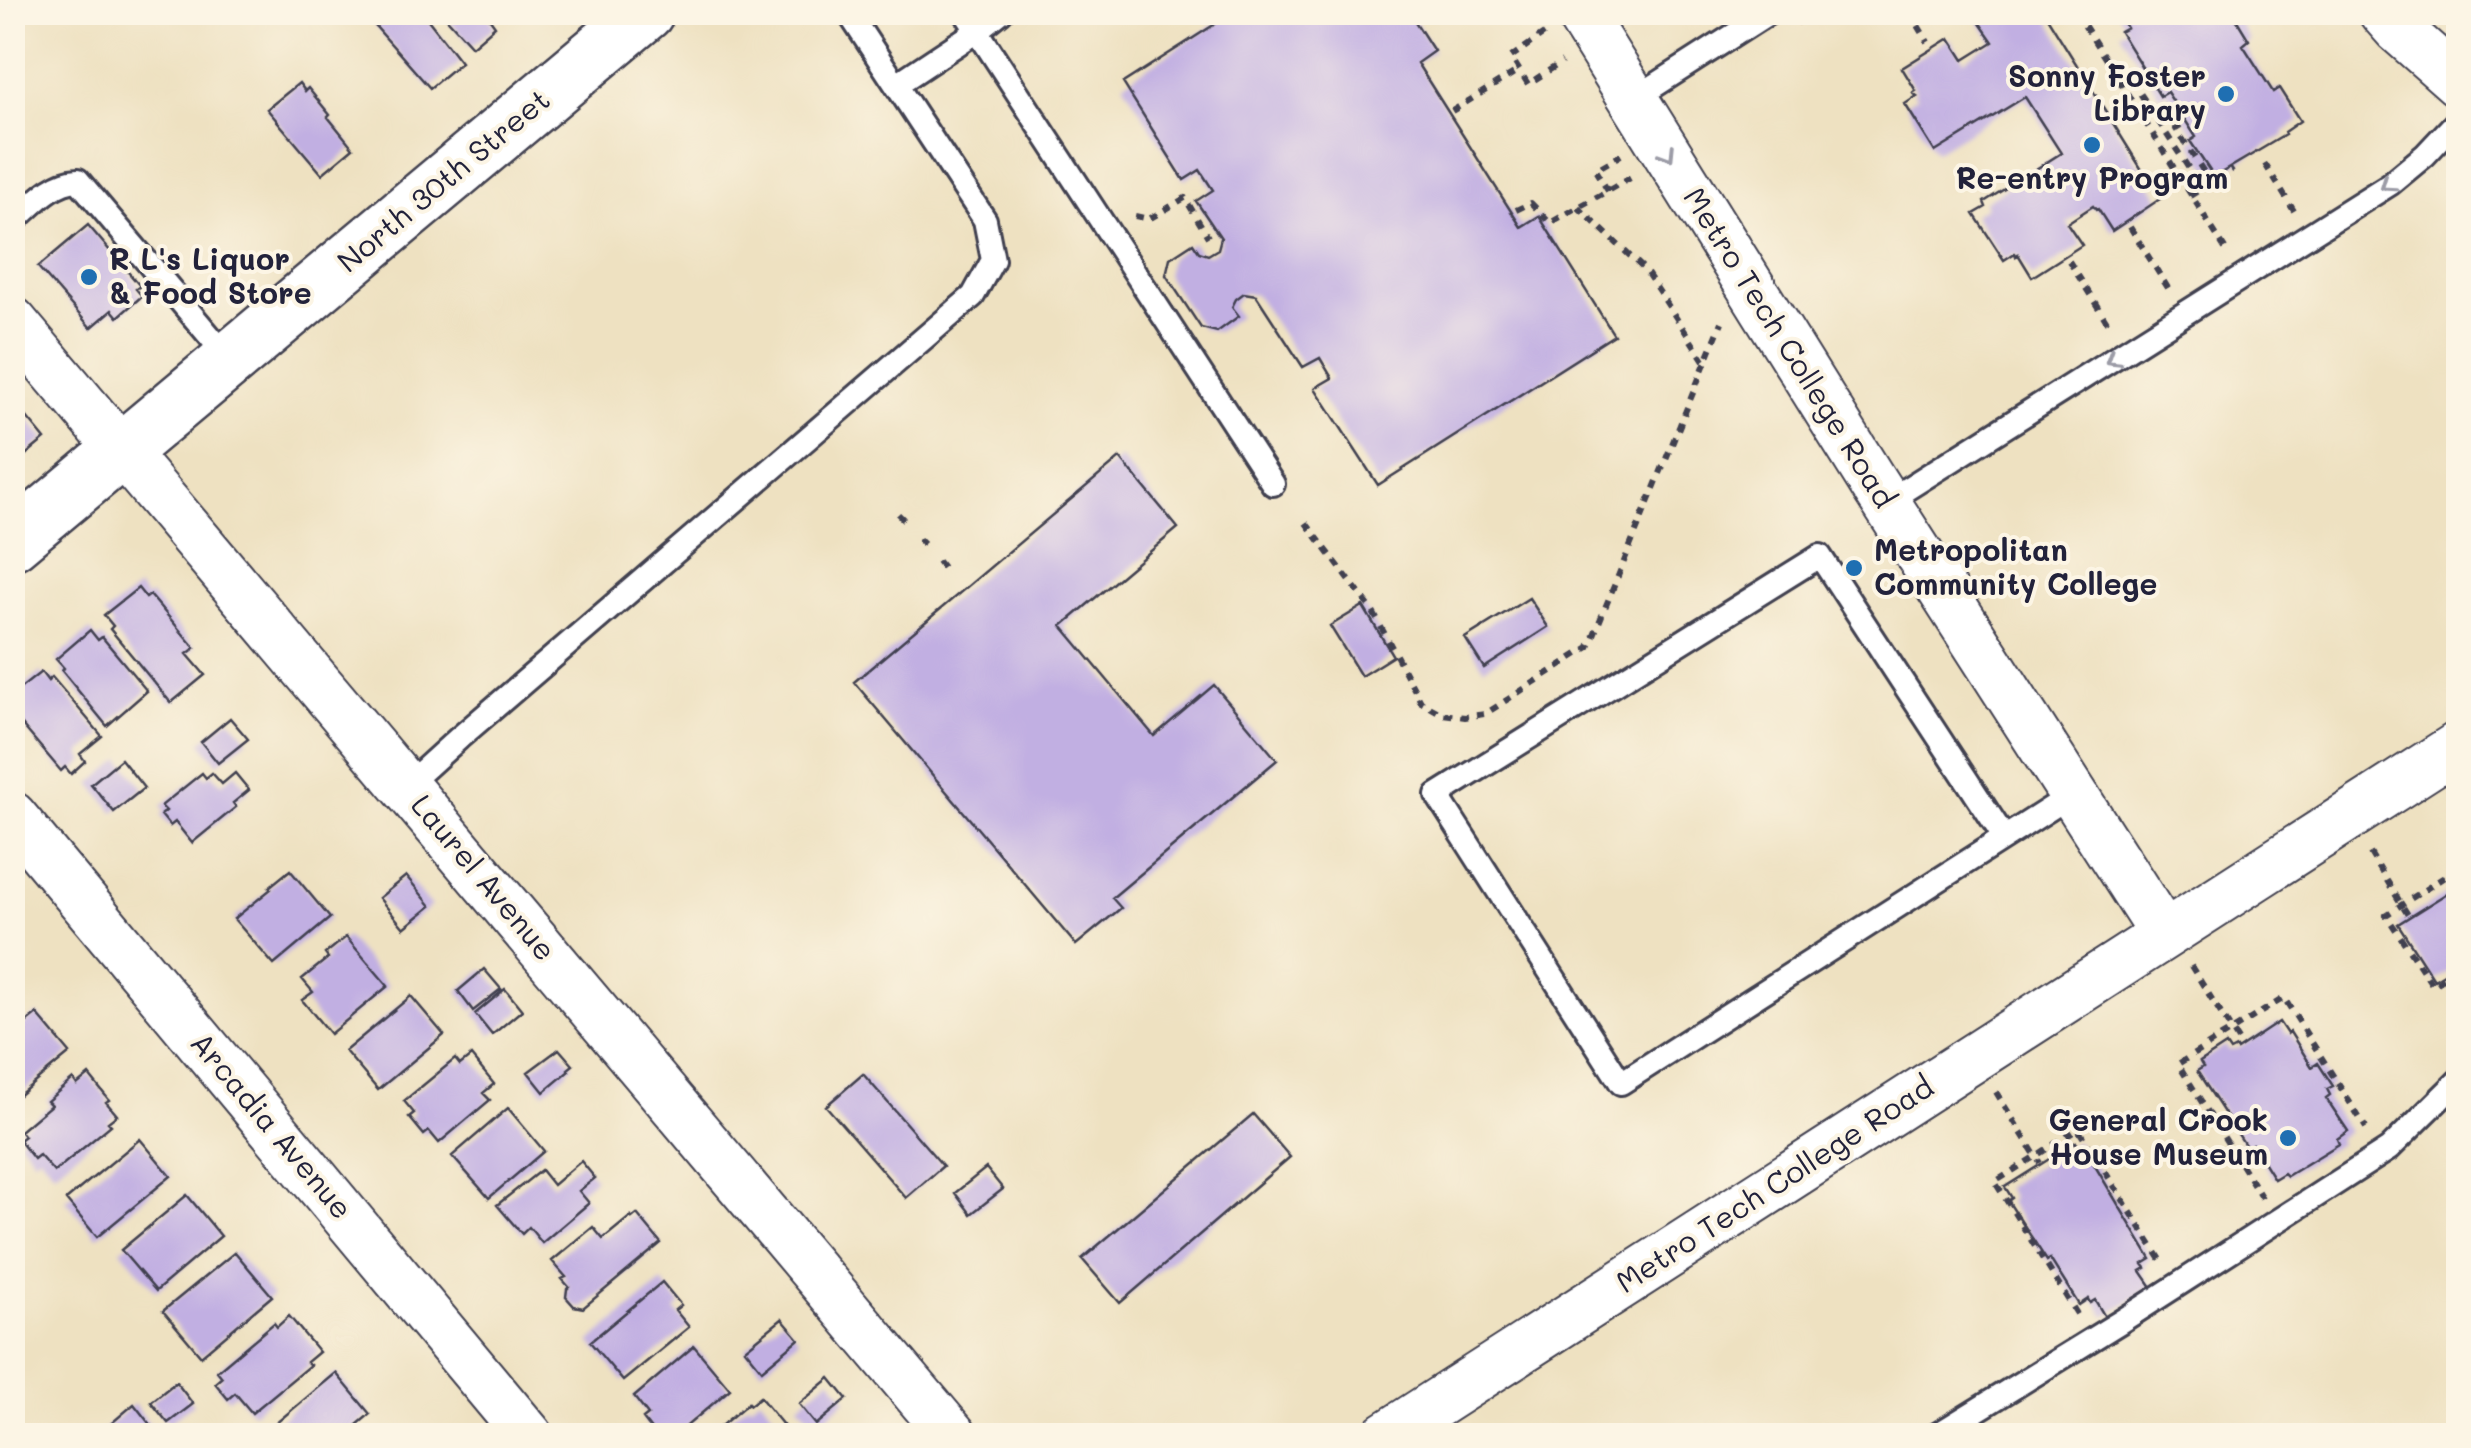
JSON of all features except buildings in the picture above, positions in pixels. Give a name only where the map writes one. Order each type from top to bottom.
[{"type":"highway","name":"North 30th Street","points":[[12,542],[646,12]]},
{"type":"street","points":[[2383,12],[2458,82]]},
{"type":"street","name":"Metro Tech College Road","points":[[1570,30],[1634,99],[1886,502],[2178,951]]},
{"type":"street","name":"Laurel Avenue","points":[[12,321],[953,1436]]},
{"type":"street","name":"Metro Tech College Road","points":[[1386,1436],[2178,951],[2458,746]]},
{"type":"street","name":"Arcadia Avenue","points":[[12,816],[529,1436]]},
{"type":"lane","points":[[406,786],[973,296],[993,260],[985,220],[848,12]]},
{"type":"lane","points":[[897,84],[971,22],[1001,12]]},
{"type":"lane","points":[[1634,99],[1770,12]]},
{"type":"lane","points":[[971,22],[1273,484]]},
{"type":"lane","points":[[1886,502],[2390,184],[2458,120]]},
{"type":"lane","points":[[12,223],[56,185],[78,180],[230,360]]},
{"type":"lane","points":[[2004,837],[1820,556],[1437,795],[1620,1083],[2073,794]]},
{"type":"lane","points":[[1935,1436],[2389,1149],[2458,1081]]},
{"type":"path","points":[[1910,12],[1928,42]]},
{"type":"path","points":[[2076,12],[2230,258]]},
{"type":"path","points":[[1570,30],[1528,84],[1510,57],[1570,30]]},
{"type":"path","points":[[1452,111],[1519,70]]},
{"type":"path","points":[[2120,82],[2129,76],[2195,178],[2204,172],[2176,129],[2184,124]]},
{"type":"path","points":[[1608,191],[1596,170],[1635,147]]},
{"type":"path","points":[[2265,164],[2297,217]]},
{"type":"path","points":[[1516,210],[1531,203],[1550,223],[1648,168]]},
{"type":"path","points":[[2190,196],[2233,169]]},
{"type":"path","points":[[1158,215],[1185,198],[1208,237]]},
{"type":"path","points":[[1578,207],[1645,270],[1706,363]]},
{"type":"path","points":[[2130,227],[2172,293]]},
{"type":"path","points":[[2070,262],[2112,331]]},
{"type":"path","points":[[1306,523],[1372,610],[1421,702],[1442,714],[1465,718],[1485,714],[1589,647],[1726,314]]},
{"type":"path","points":[[898,514],[904,521]]},
{"type":"path","points":[[2370,854],[2408,915]]},
{"type":"path","points":[[2458,868],[2386,915],[2433,986],[2446,977],[2458,996]]},
{"type":"path","points":[[2178,951],[2241,1045]]},
{"type":"path","points":[[2276,1190],[2263,1199],[2178,1064],[2284,998],[2367,1130],[2353,1139]]},
{"type":"path","points":[[1997,1094],[2037,1159]]},
{"type":"path","points":[[2093,1339],[1996,1182],[2037,1159],[2078,1128],[2178,1285]]},
{"type":"place","name":"Sonny Foster Library","points":[[2226,94]]},
{"type":"place","name":"Re-entry Program","points":[[2092,145]]},
{"type":"place","name":"R L's Liquor & Food Store","points":[[89,277]]},
{"type":"place","name":"Metropolitan Community College","points":[[1854,568]]},
{"type":"place","name":"General Crook House Museum","points":[[2288,1138]]}]
